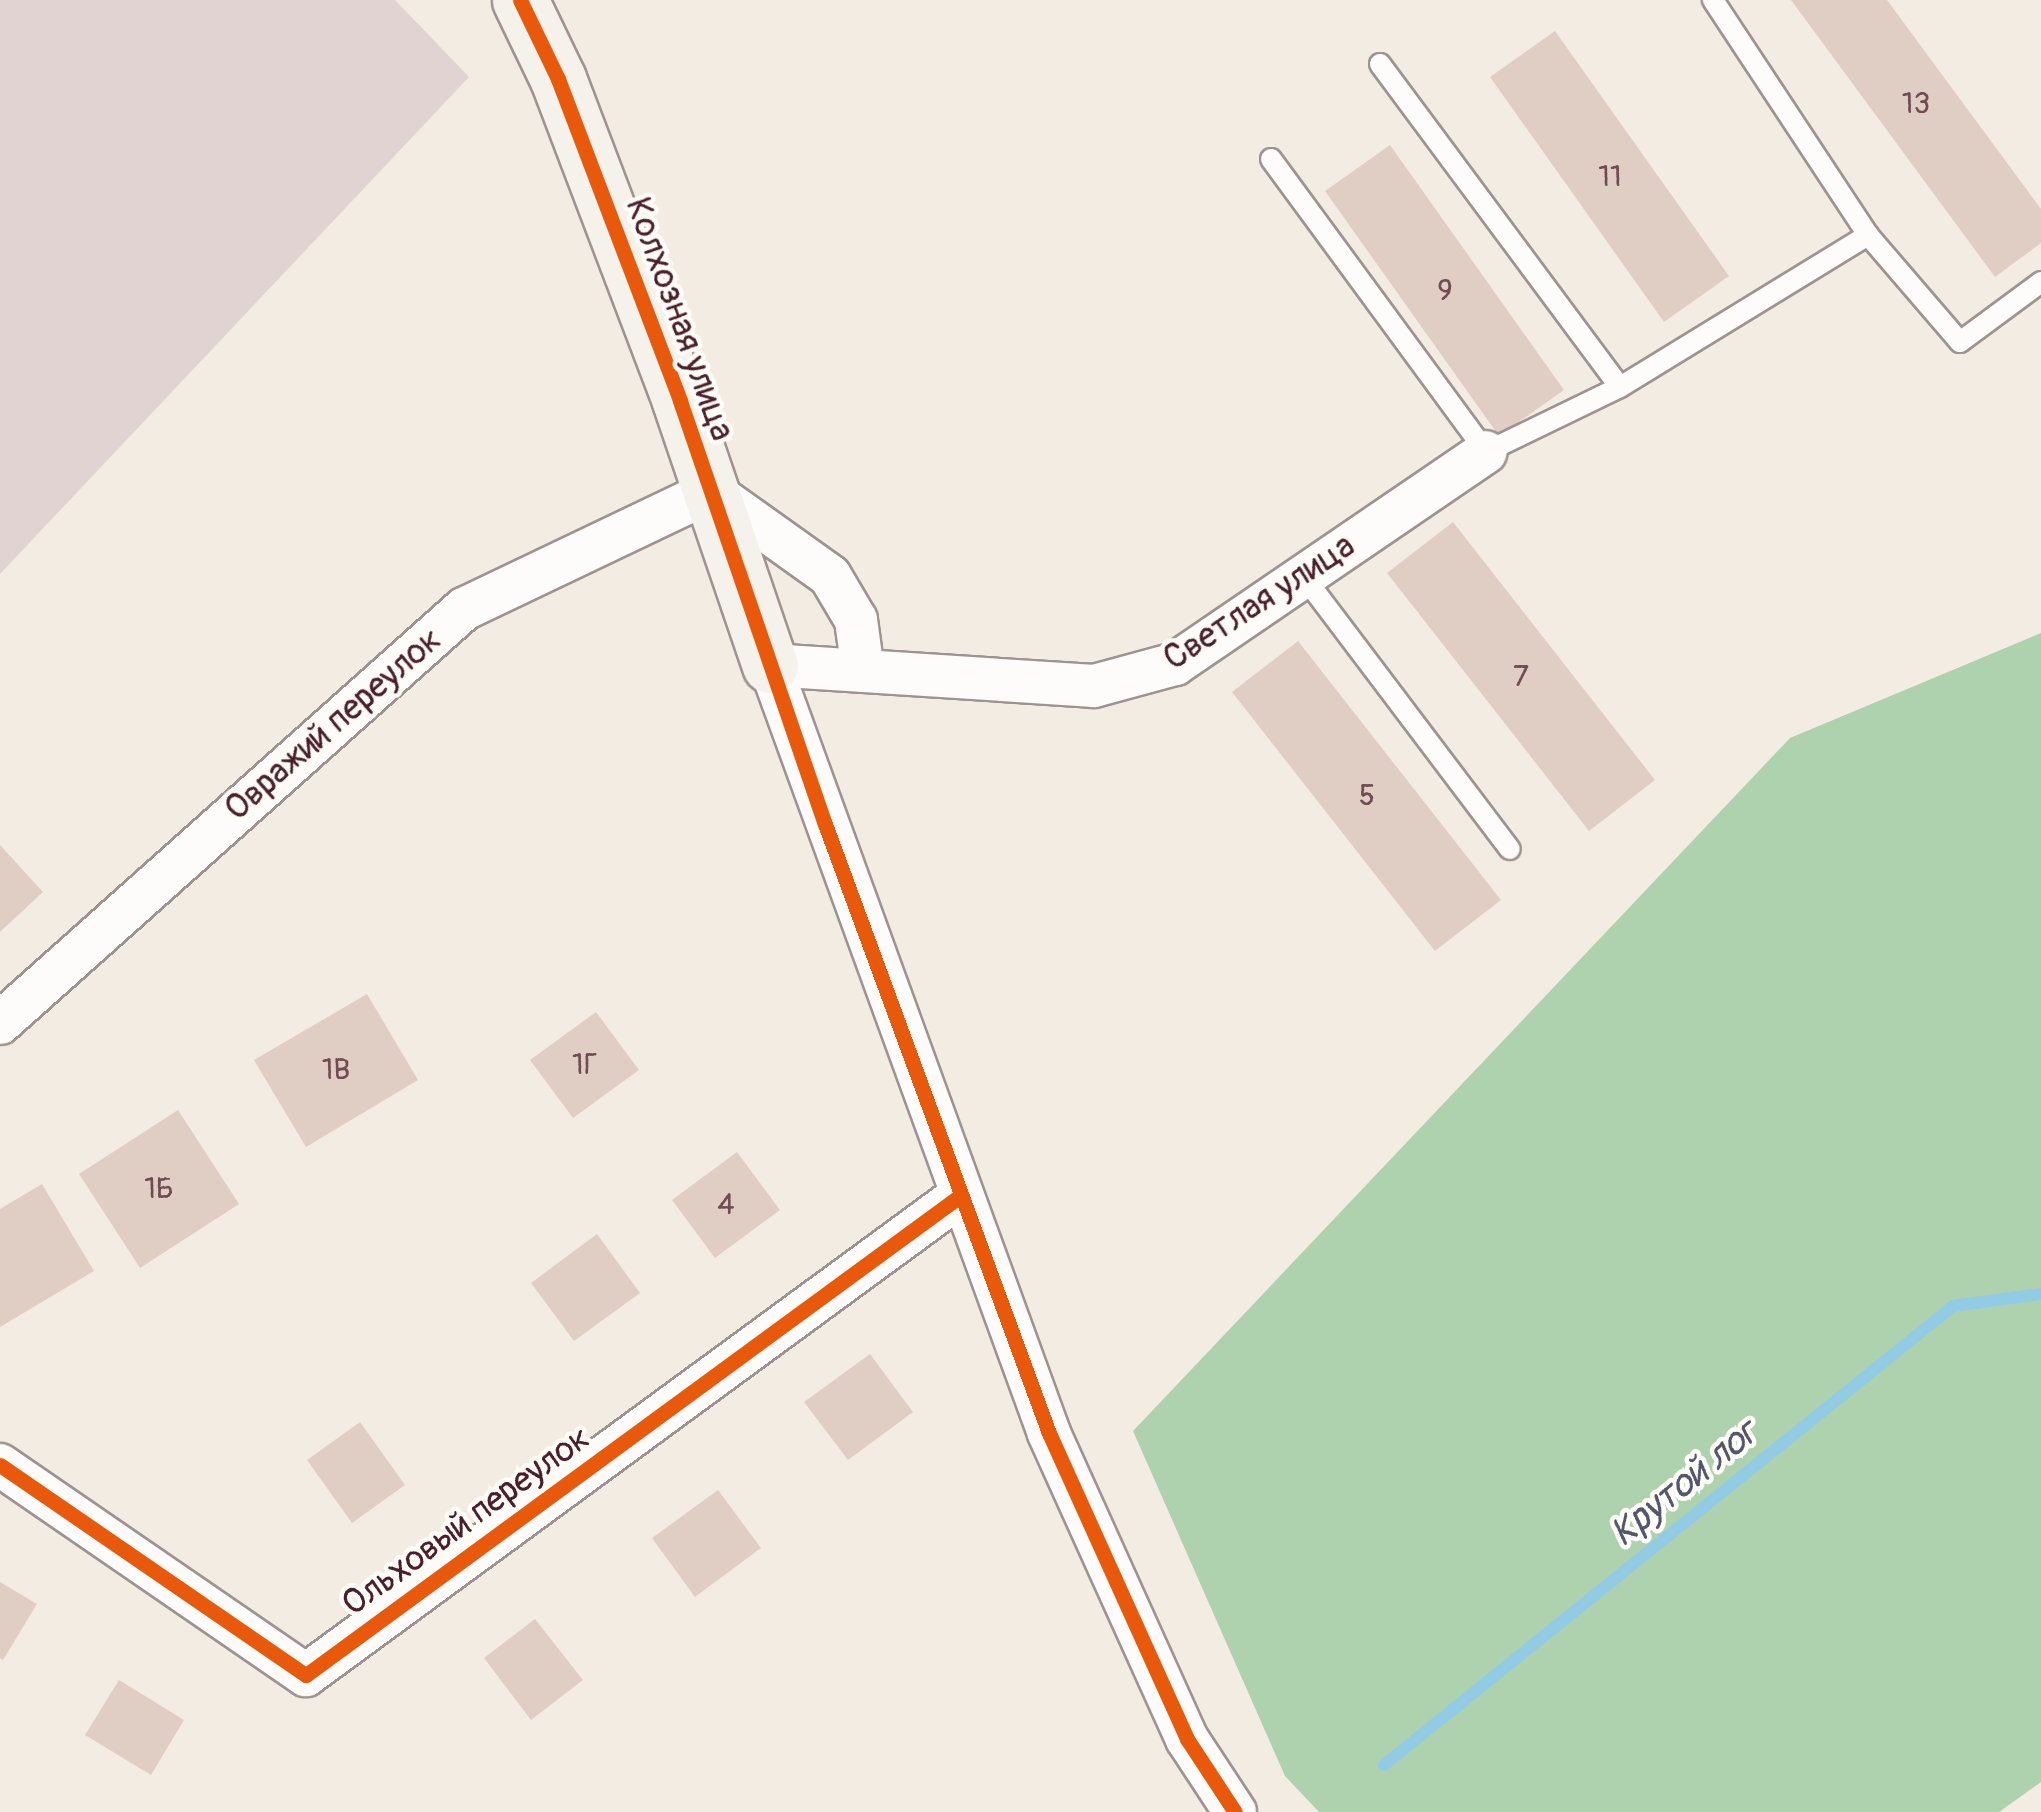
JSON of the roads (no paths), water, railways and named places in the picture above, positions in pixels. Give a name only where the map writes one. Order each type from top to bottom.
[{"type":"street","name":"Колхозная улица","points":[[520,0],[558,79],[711,492],[770,665]]},
{"type":"street","name":"Светлая улица","points":[[770,665],[1094,686],[1175,664],[1486,452]]},
{"type":"street","points":[[711,492],[830,576],[856,620],[863,672]]},
{"type":"street","name":"Овражий переулок","points":[[0,1024],[464,608],[711,492]]},
{"type":"street","points":[[770,665],[1049,1434],[1187,1739],[1235,1812]]},
{"type":"street","name":"Ольховый переулок","points":[[0,1464],[306,1676],[961,1195]]},
{"type":"lane","points":[[1713,0],[1868,235],[1960,342],[2041,282]]},
{"type":"lane","points":[[1380,64],[1620,388]]},
{"type":"lane","points":[[1271,159],[1486,452],[1620,388],[1868,235]]},
{"type":"lane","points":[[1304,576],[1510,849]]},
{"type":"waterway","name":"Крутой лог","points":[[1384,1765],[1953,1306],[2041,1294]]}]
